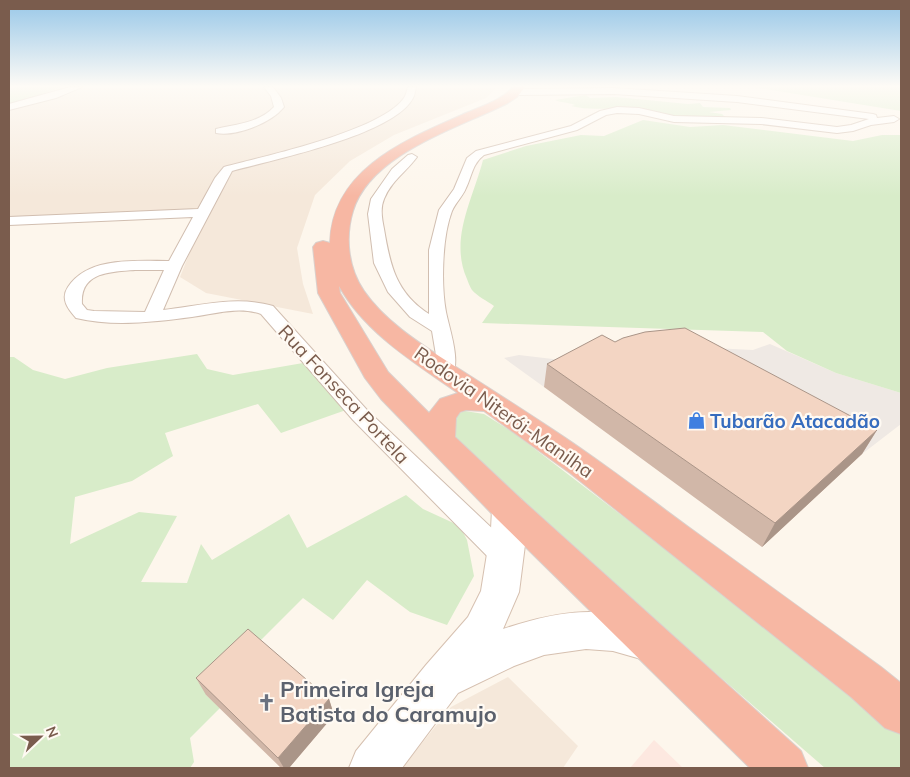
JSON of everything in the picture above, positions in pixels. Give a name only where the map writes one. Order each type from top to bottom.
[{"type":"highway","points":[[440,123],[394,144],[362,163],[333,201],[323,230],[323,256],[329,293],[378,378],[509,509],[784,768]]},
{"type":"highway","name":"Rodovia Niterói-Manilha","points":[[456,123],[411,145],[377,166],[360,182],[348,202],[341,221],[339,241],[344,275],[353,292],[369,311],[397,336],[445,372],[572,458],[866,682],[901,712]]},
{"type":"highway","points":[[440,441],[439,419],[444,410],[461,401],[489,402]]},
{"type":"street","points":[[220,131],[254,123]]},
{"type":"street","points":[[152,316],[174,266],[221,178],[228,169],[320,144],[377,123]]},
{"type":"street","points":[[445,372],[446,360],[437,310],[435,284],[436,250],[446,210],[460,189],[473,158],[480,153],[512,143],[552,134],[583,123]]},
{"type":"street","points":[[779,123],[837,130],[853,128],[866,123]]},
{"type":"street","points":[[412,156],[396,171],[377,199],[375,214],[382,263],[396,292],[416,313],[441,329]]},
{"type":"street","points":[[9,221],[202,213]]},
{"type":"street","name":"Rua Fonseca Portela","points":[[174,266],[115,267],[98,270],[85,276],[74,289],[74,305],[82,314],[122,318],[184,313],[241,305],[256,306],[266,310],[360,415],[506,558]]},
{"type":"street","points":[[374,768],[441,680],[482,631],[500,592],[506,558],[509,509]]},
{"type":"street","points":[[441,680],[504,648],[544,636],[586,630],[613,632],[650,642]]},
{"type":"shaded area","points":[[9,123],[423,123],[394,135],[350,161],[315,195],[297,248],[303,284],[313,314],[206,293],[180,277],[205,214],[9,222]]},
{"type":"shaded area","points":[[634,344],[753,350],[770,344],[836,373],[901,393],[901,424],[862,454],[598,357],[544,387],[504,358],[519,355],[561,360]]},
{"type":"shaded area","points":[[508,677],[578,746],[563,768],[402,768],[451,707]]},
{"type":"shaded area","points":[[654,740],[683,768],[630,768]]},
{"type":"green space","points":[[635,123],[665,123],[690,127],[723,125],[853,141],[882,135],[901,135],[901,393],[836,373],[787,351],[763,332],[482,323],[494,306],[471,289],[462,264],[460,249],[464,219],[483,160],[526,146],[581,135],[604,136]]},
{"type":"green space","points":[[197,354],[207,369],[233,375],[303,363],[346,410],[281,433],[258,404],[165,433],[173,456],[132,481],[75,497],[70,544],[139,512],[177,516],[141,582],[187,583],[201,544],[212,560],[289,514],[307,548],[406,495],[423,509],[460,526],[467,540],[474,576],[447,625],[410,612],[367,580],[333,620],[303,598],[206,695],[220,708],[190,738],[194,762],[190,768],[9,768],[9,357],[14,357],[33,370],[65,379],[107,368]]},
{"type":"green space","points":[[465,411],[484,414],[514,433],[846,687],[900,734],[901,768],[825,768],[589,563],[461,444],[453,434],[455,415]]},
{"type":"building","name":"Tubarão Atacadão","points":[[685,328],[877,430],[775,523],[547,364],[602,335],[615,342],[645,332]]},
{"type":"building","name":"Primeira Igreja Batista do Caramujo","points":[[248,629],[329,699],[278,758],[196,678]]},
{"type":"place","name":"Tubarão Atacadão","points":[[696,421]]},
{"type":"place","name":"Primeira Igreja Batista do Caramujo","points":[[266,702]]}]
